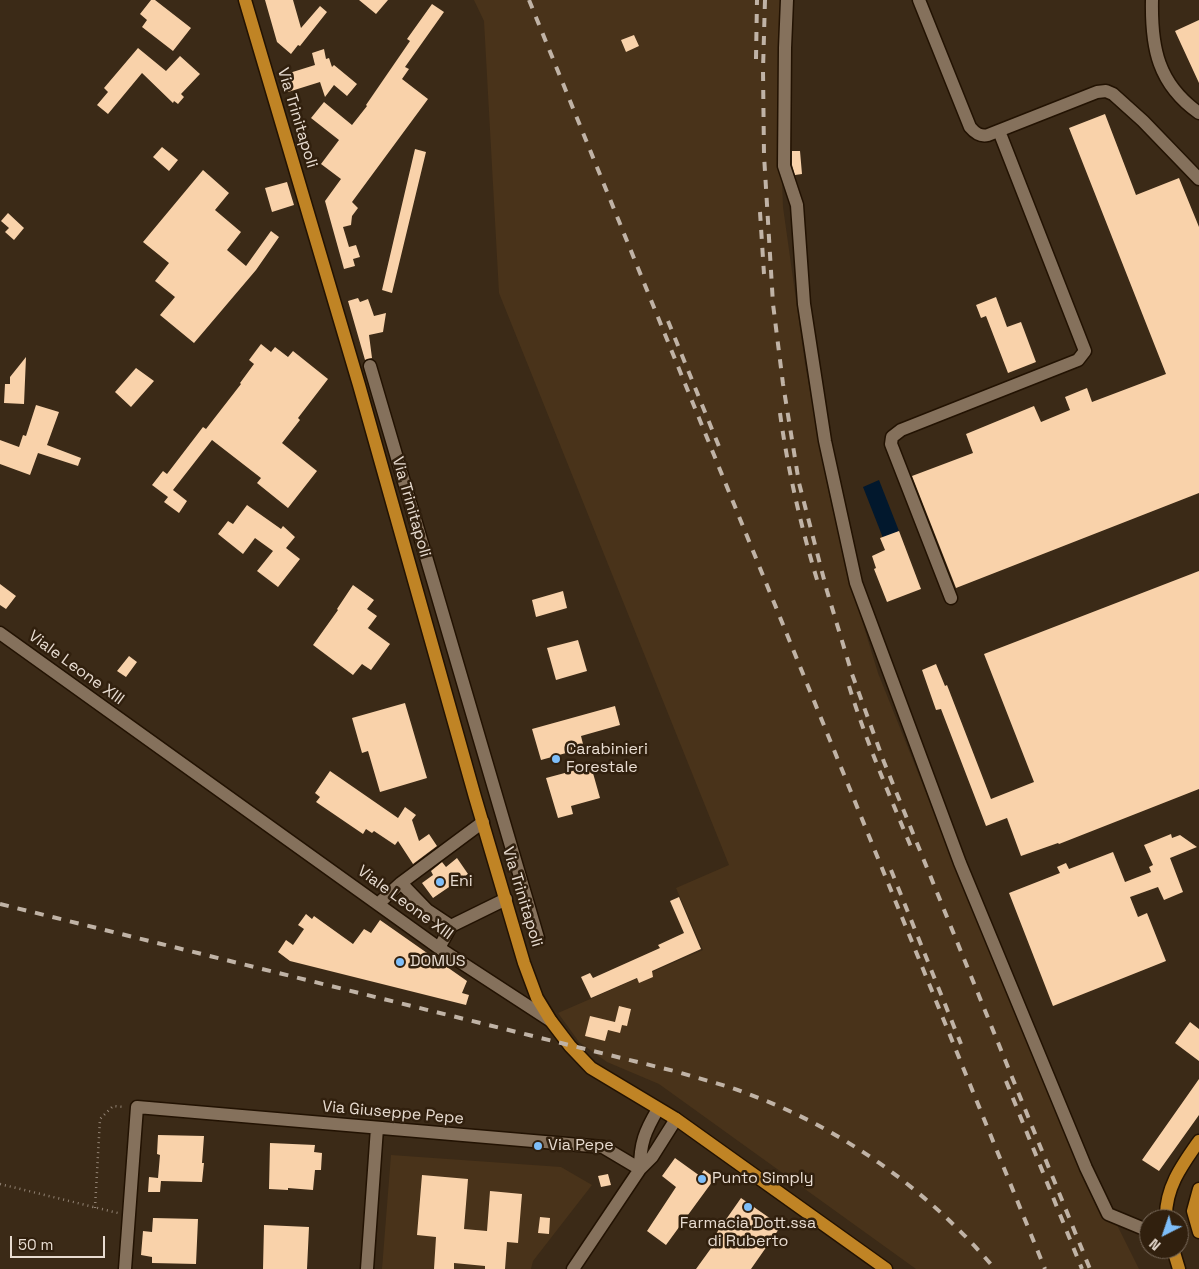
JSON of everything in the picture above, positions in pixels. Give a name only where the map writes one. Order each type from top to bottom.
[{"type":"main road","name":"Via Trinitapoli","points":[[245,0],[354,366],[475,796],[528,975],[551,1021]]},
{"type":"main road","name":"Viale Leone XIII","points":[[551,1021],[576,1054],[591,1068],[676,1119],[886,1269]]},
{"type":"main road","points":[[1166,1209],[1169,1190],[1183,1164],[1199,1141]]},
{"type":"main road","points":[[1199,1189],[1193,1212],[1199,1232]]},
{"type":"street","points":[[787,0],[784,166],[797,205],[804,304],[822,421],[856,583],[960,863],[1086,1168],[1108,1214],[1139,1227]]},
{"type":"street","points":[[919,0],[970,127],[980,135],[988,135],[999,131],[1097,92],[1110,92],[1143,121],[1199,180]]},
{"type":"street","points":[[1152,0],[1153,31],[1159,63],[1175,93],[1199,113]]},
{"type":"street","points":[[951,598],[891,444],[892,437],[897,432],[1078,360],[1085,351],[999,131]]},
{"type":"street","points":[[370,366],[538,938]]},
{"type":"street","points":[[400,528],[416,523]]},
{"type":"street","name":"Viale Leone XIII","points":[[0,633],[439,948],[551,1021]]},
{"type":"street","points":[[454,720],[472,714]]},
{"type":"street","points":[[475,796],[494,789]]},
{"type":"street","points":[[378,904],[402,883],[483,822]]},
{"type":"street","points":[[499,877],[518,872]]},
{"type":"street","points":[[402,883],[427,910],[451,926]]},
{"type":"street","points":[[439,948],[451,926],[506,899]]},
{"type":"street","points":[[125,1269],[137,1107]]},
{"type":"street","name":"Via Giuseppe Pepe","points":[[137,1107],[603,1147],[640,1169]]},
{"type":"street","points":[[640,1169],[642,1138],[658,1108]]},
{"type":"street","points":[[573,1269],[640,1169],[652,1157],[676,1119]]},
{"type":"street","points":[[367,1269],[377,1128]]},
{"type":"path","points":[[95,1208],[100,1119],[114,1106],[137,1107]]},
{"type":"path","points":[[0,1184],[129,1216]]},
{"type":"shaded area","points":[[474,0],[781,0],[778,66],[783,207],[805,364],[829,494],[849,578],[878,673],[989,950],[1074,1149],[1109,1209],[1139,1269],[916,1269],[659,1084],[607,1062],[579,1042],[558,1013],[703,950],[676,888],[729,865],[499,293],[484,21]]},
{"type":"shaded area","points":[[391,1155],[561,1167],[592,1185],[533,1261],[531,1269],[382,1269]]},
{"type":"water","points":[[879,480],[899,531],[883,538],[863,487]]},
{"type":"building","points":[[151,0],[155,0],[191,28],[173,51],[142,27],[147,20],[140,14]]},
{"type":"building","points":[[265,0],[293,0],[301,28],[320,6],[327,12],[300,46],[298,45],[291,54],[277,42]]},
{"type":"building","points":[[359,0],[388,0],[376,14]]},
{"type":"building","points":[[432,4],[444,12],[405,67],[409,69],[402,79],[428,99],[352,202],[358,208],[352,216],[351,225],[343,227],[349,247],[356,245],[360,257],[353,259],[355,266],[344,269],[325,201],[341,179],[321,164],[339,140],[311,118],[324,102],[352,125],[367,106],[410,41],[407,39]]},
{"type":"building","points":[[1199,20],[1199,83],[1175,31]]},
{"type":"building","points":[[634,35],[639,46],[626,52],[621,40]]},
{"type":"building","points":[[138,48],[166,71],[180,56],[200,74],[181,94],[184,97],[178,104],[174,101],[173,103],[142,73],[108,114],[97,105],[108,92],[104,88]]},
{"type":"building","points":[[324,49],[326,59],[329,58],[332,67],[334,65],[357,84],[347,96],[334,85],[325,97],[320,82],[288,92],[283,75],[315,65],[312,53]]},
{"type":"building","points":[[1105,114],[1136,195],[1179,178],[1199,227],[1199,493],[956,588],[912,476],[973,453],[966,434],[1034,406],[1041,422],[1070,410],[1065,397],[1087,388],[1092,402],[1166,374],[1069,128]]},
{"type":"building","points":[[162,147],[178,160],[169,171],[153,157]]},
{"type":"building","points":[[415,149],[426,152],[392,293],[382,290]]},
{"type":"building","points":[[792,151],[800,151],[802,174],[795,175],[792,165]]},
{"type":"building","points":[[203,170],[229,193],[215,210],[241,232],[227,250],[246,266],[271,231],[279,237],[256,270],[194,343],[160,315],[175,297],[155,281],[169,263],[143,242]]},
{"type":"building","points":[[287,182],[294,205],[272,212],[265,188]]},
{"type":"building","points":[[8,213],[24,228],[14,240],[5,232],[9,228],[1,221]]},
{"type":"building","points":[[996,297],[1007,327],[1021,322],[1036,362],[1008,373],[986,316],[981,318],[976,305]]},
{"type":"building","points":[[358,298],[360,302],[368,299],[374,316],[386,313],[383,332],[369,335],[372,358],[365,360],[348,301]]},
{"type":"building","points":[[261,344],[271,352],[275,347],[288,357],[293,351],[328,379],[298,418],[300,420],[282,443],[317,471],[288,508],[257,483],[261,478],[212,440],[173,490],[187,501],[179,513],[164,502],[168,497],[152,485],[163,471],[167,474],[203,427],[206,429],[241,384],[254,364],[249,360]]},
{"type":"building","points":[[26,357],[24,404],[4,403],[5,384],[10,384],[10,377]]},
{"type":"building","points":[[136,368],[154,381],[131,407],[115,392]]},
{"type":"building","points":[[36,405],[59,412],[47,445],[81,458],[78,466],[38,453],[30,475],[0,464],[0,440],[19,447],[23,435],[26,436]]},
{"type":"building","points":[[247,505],[281,529],[283,526],[295,537],[286,548],[300,559],[278,587],[257,571],[273,551],[255,538],[243,554],[218,534],[228,521],[233,524]]},
{"type":"building","points":[[899,531],[921,589],[887,602],[874,569],[876,568],[872,556],[885,550],[880,538]]},
{"type":"building","points":[[1199,571],[1199,789],[1059,844],[1021,856],[1007,818],[986,826],[941,709],[936,710],[922,670],[936,664],[945,686],[947,685],[991,799],[1034,782],[984,654]]},
{"type":"building","points":[[0,584],[16,596],[6,609],[0,605]]},
{"type":"building","points":[[353,585],[374,600],[367,609],[377,616],[368,628],[390,644],[371,670],[362,664],[353,675],[313,645]]},
{"type":"building","points":[[563,591],[567,608],[536,617],[532,600]]},
{"type":"building","points":[[578,640],[587,671],[556,680],[547,648]]},
{"type":"building","points":[[129,656],[137,662],[126,677],[117,671]]},
{"type":"building","points":[[405,703],[427,778],[380,792],[368,751],[362,753],[352,718]]},
{"type":"building","points":[[615,706],[620,725],[581,736],[584,748],[541,760],[532,729]]},
{"type":"building","points":[[591,766],[600,798],[571,806],[573,814],[558,818],[546,778]]},
{"type":"building","points":[[330,771],[398,818],[405,807],[416,815],[412,820],[419,841],[429,834],[437,846],[413,864],[398,841],[395,845],[374,831],[372,833],[366,829],[363,834],[316,802],[320,797],[315,793]]},
{"type":"building","points":[[1171,834],[1172,838],[1180,835],[1197,847],[1170,858],[1183,892],[1164,900],[1158,887],[1130,897],[1138,917],[1147,913],[1166,961],[1053,1006],[1009,893],[1060,873],[1057,867],[1066,863],[1069,869],[1113,852],[1125,882],[1151,872],[1149,867],[1153,865],[1144,845]]},
{"type":"building","points":[[457,858],[468,874],[433,898],[422,883],[433,875],[431,871],[442,862],[446,867]]},
{"type":"building","points":[[679,897],[701,949],[652,971],[653,977],[639,983],[637,978],[591,998],[581,977],[590,973],[593,978],[660,948],[658,945],[684,933],[670,901]]},
{"type":"building","points":[[306,914],[312,919],[314,916],[353,944],[364,929],[371,933],[380,920],[467,981],[462,993],[469,995],[466,1005],[290,961],[278,952],[286,940],[293,945],[304,929],[298,925]]},
{"type":"building","points":[[619,1006],[631,1009],[627,1026],[622,1025],[620,1033],[608,1030],[605,1041],[585,1036],[590,1016],[615,1022]]},
{"type":"building","points":[[1190,1022],[1199,1029],[1199,1061],[1175,1043]]},
{"type":"building","points":[[1199,1079],[1199,1115],[1159,1171],[1142,1160]]},
{"type":"building","points":[[158,1135],[204,1136],[202,1182],[161,1181],[160,1192],[148,1192],[149,1177],[158,1178],[160,1155],[157,1154]]},
{"type":"building","points":[[270,1143],[315,1145],[314,1152],[322,1153],[321,1170],[315,1170],[313,1190],[269,1189]]},
{"type":"building","points":[[675,1158],[700,1176],[704,1170],[715,1178],[666,1245],[647,1231],[676,1187],[662,1176]]},
{"type":"building","points":[[608,1174],[611,1185],[601,1187],[598,1176]]},
{"type":"building","points":[[422,1175],[468,1179],[464,1229],[487,1231],[490,1191],[522,1194],[518,1243],[507,1242],[505,1269],[485,1269],[485,1266],[454,1263],[454,1269],[434,1269],[436,1237],[417,1235]]},
{"type":"building","points":[[741,1198],[781,1226],[751,1269],[696,1269],[717,1240],[713,1238]]},
{"type":"building","points":[[540,1217],[550,1218],[549,1234],[538,1233]]},
{"type":"building","points":[[153,1218],[198,1219],[196,1264],[152,1263],[152,1257],[141,1255],[143,1231],[152,1232]]},
{"type":"building","points":[[264,1225],[309,1227],[307,1269],[263,1269]]},
{"type":"railway","points":[[529,0],[1045,1269]]},
{"type":"railway","points":[[756,59],[757,0]]},
{"type":"railway","points":[[765,0],[763,70],[764,155],[773,304],[783,384],[799,483],[827,591],[852,674],[884,762],[1090,1269]]},
{"type":"railway","points":[[760,212],[764,274]]},
{"type":"railway","points":[[668,321],[720,449]]},
{"type":"railway","points":[[780,413],[796,499],[818,583]]},
{"type":"railway","points":[[849,686],[870,747],[911,847]]},
{"type":"railway","points":[[891,870],[961,1044]]},
{"type":"railway","points":[[0,904],[678,1072],[727,1086],[779,1106],[814,1123],[881,1164],[941,1213],[995,1269]]},
{"type":"railway","points":[[1006,1081],[1082,1269]]},
{"type":"place","name":"Carabinieri Forestale","points":[[556,759]]},
{"type":"place","name":"Eni","points":[[440,882]]},
{"type":"place","name":"DOMUS","points":[[400,962]]},
{"type":"place","name":"Via Pepe","points":[[538,1146]]},
{"type":"place","name":"Punto Simply","points":[[702,1179]]},
{"type":"place","name":"Farmacia Dott.ssa di Ruberto","points":[[748,1207]]}]
